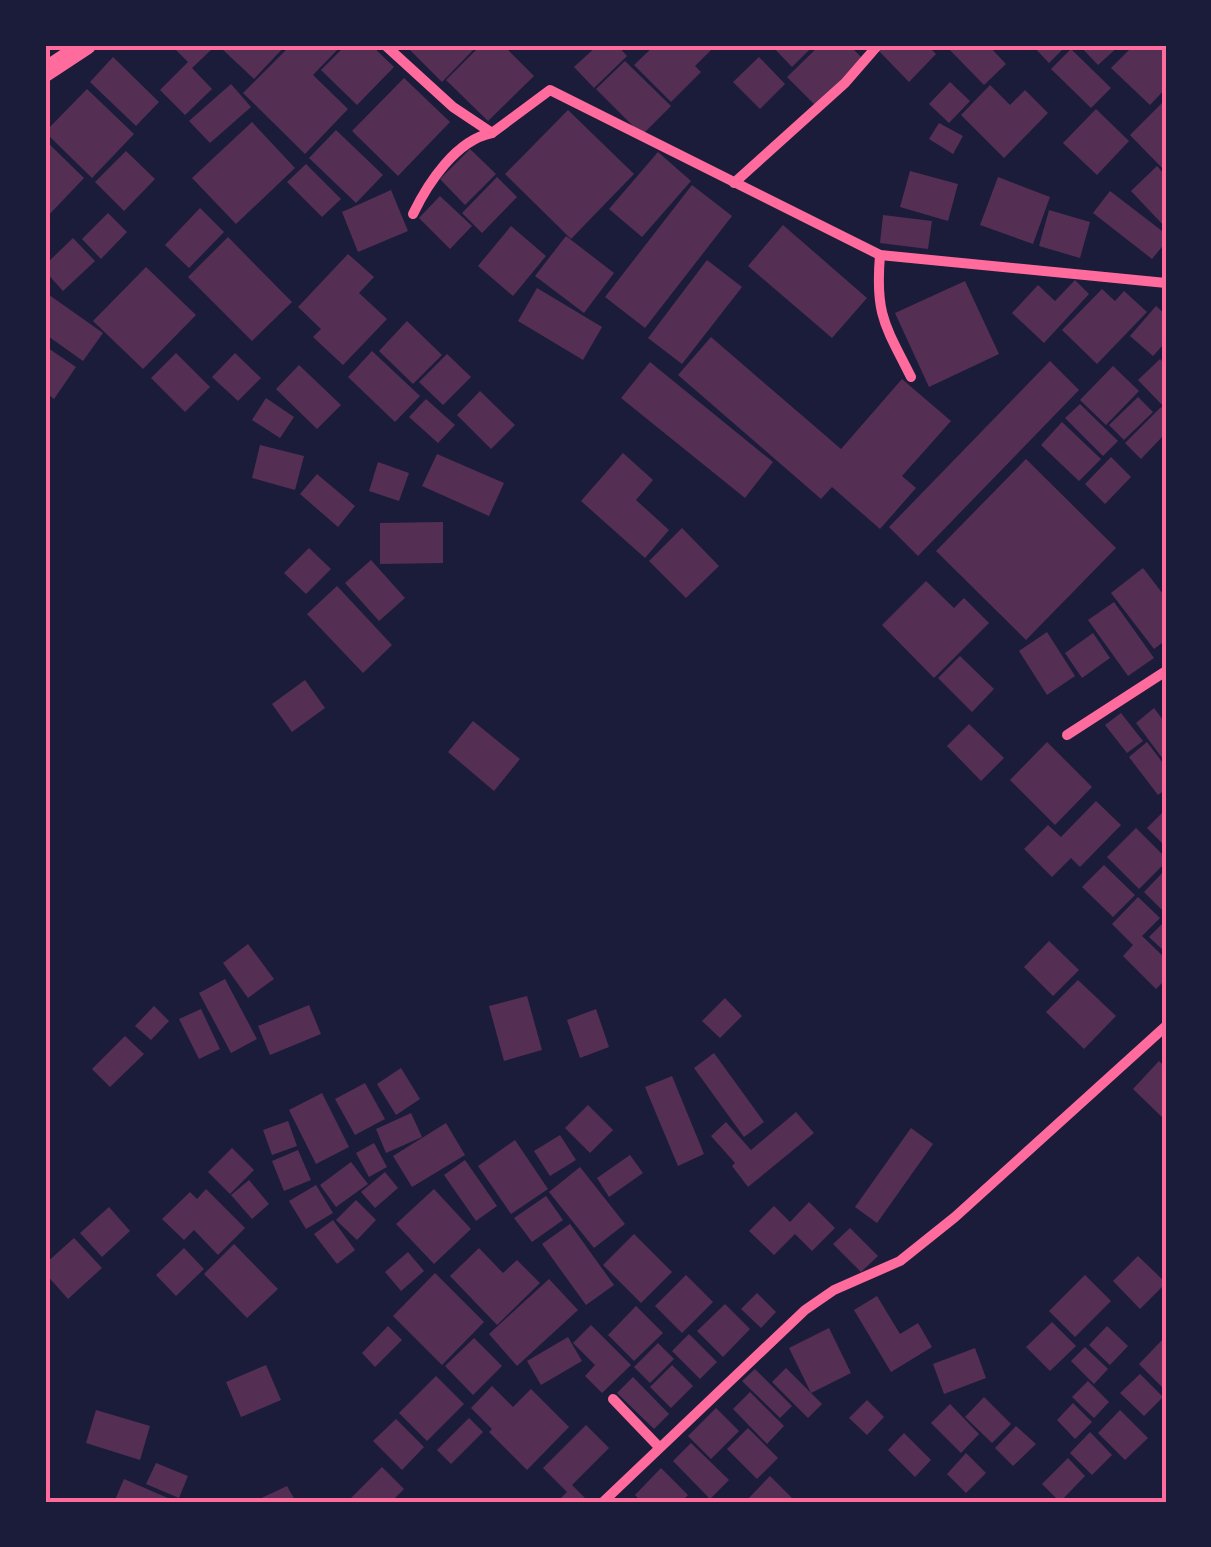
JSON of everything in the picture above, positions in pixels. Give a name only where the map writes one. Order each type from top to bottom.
[{"type":"main road","points":[[45,72],[86,45]]},
{"type":"street","points":[[385,45],[452,106],[492,132]]},
{"type":"street","points":[[734,183],[845,83],[878,45]]},
{"type":"street","points":[[413,214],[420,198],[447,163],[475,138],[492,132],[550,90],[880,255],[1166,283]]},
{"type":"street","points":[[880,255],[880,316],[910,376]]},
{"type":"street","points":[[1067,734],[1166,671]]},
{"type":"street","points":[[602,1502],[805,1310],[834,1290],[900,1260],[954,1218],[1166,1026]]},
{"type":"street","points":[[613,1399],[658,1446]]},
{"type":"building","points":[[171,45],[208,45],[212,49],[192,68],[212,89],[185,115],[160,90],[188,62]]},
{"type":"building","points":[[286,45],[254,79],[221,48]]},
{"type":"building","points":[[291,45],[342,45],[313,75],[348,109],[305,154],[243,93]]},
{"type":"building","points":[[346,45],[371,45],[394,67],[357,105],[321,70]]},
{"type":"building","points":[[405,45],[478,45],[442,82]]},
{"type":"building","points":[[481,45],[503,45],[534,76],[488,121],[446,80]]},
{"type":"building","points":[[598,45],[617,45],[627,56],[594,88],[574,67]]},
{"type":"building","points":[[655,45],[716,45],[695,66],[701,72],[671,102],[634,65]]},
{"type":"building","points":[[771,45],[814,45],[792,67]]},
{"type":"building","points":[[820,45],[849,45],[863,59],[815,105],[787,77]]},
{"type":"building","points":[[881,45],[927,45],[936,54],[909,82],[877,49]]},
{"type":"building","points":[[945,45],[988,45],[1006,64],[984,85]]},
{"type":"building","points":[[1032,45],[1067,45],[1049,63]]},
{"type":"building","points":[[1079,45],[1120,45],[1098,65]]},
{"type":"building","points":[[1134,45],[1166,45],[1166,88],[1150,105],[1111,68]]},
{"type":"building","points":[[1071,49],[1111,88],[1091,108],[1051,69]]},
{"type":"building","points":[[113,57],[159,102],[136,126],[90,82]]},
{"type":"building","points":[[759,57],[785,84],[760,109],[733,82]]},
{"type":"building","points":[[625,61],[671,106],[642,135],[596,89]]},
{"type":"building","points":[[404,78],[450,122],[398,176],[352,131]]},
{"type":"building","points":[[950,82],[970,101],[949,123],[929,104]]},
{"type":"building","points":[[231,84],[251,107],[210,143],[189,121]]},
{"type":"building","points":[[990,85],[1010,105],[1025,90],[1048,113],[1004,158],[961,115]]},
{"type":"building","points":[[87,89],[134,134],[92,178],[45,132]]},
{"type":"building","points":[[1166,99],[1166,172],[1130,135]]},
{"type":"building","points":[[1096,109],[1129,141],[1097,175],[1063,143]]},
{"type":"building","points":[[568,110],[634,174],[571,239],[505,174]]},
{"type":"building","points":[[252,122],[295,168],[236,224],[192,178]]},
{"type":"building","points":[[939,123],[963,136],[953,154],[929,139]]},
{"type":"building","points":[[336,130],[383,175],[356,203],[309,158]]},
{"type":"building","points":[[45,140],[84,178],[45,219]]},
{"type":"building","points":[[470,149],[496,174],[465,205],[440,179]]},
{"type":"building","points":[[126,151],[155,179],[124,211],[95,182]]},
{"type":"building","points":[[658,152],[691,181],[642,237],[609,209]]},
{"type":"building","points":[[306,164],[341,199],[322,217],[287,182]]},
{"type":"building","points":[[1157,166],[1166,176],[1166,228],[1131,191]]},
{"type":"building","points":[[910,171],[958,184],[948,221],[900,207]]},
{"type":"building","points":[[497,177],[517,197],[482,233],[462,213]]},
{"type":"building","points":[[998,177],[1050,197],[1033,244],[980,225]]},
{"type":"building","points":[[692,185],[732,216],[645,328],[605,297]]},
{"type":"building","points":[[391,190],[408,231],[358,252],[342,212]]},
{"type":"building","points":[[1110,191],[1166,234],[1166,242],[1152,259],[1093,213]]},
{"type":"building","points":[[440,196],[472,226],[450,249],[419,218]]},
{"type":"building","points":[[200,208],[224,232],[189,268],[165,245]]},
{"type":"building","points":[[1049,210],[1090,222],[1080,258],[1039,246]]},
{"type":"building","points":[[108,213],[127,232],[101,259],[82,239]]},
{"type":"building","points":[[883,215],[932,221],[928,249],[880,243]]},
{"type":"building","points":[[783,225],[867,298],[832,338],[748,266]]},
{"type":"building","points":[[511,226],[546,256],[513,296],[478,266]]},
{"type":"building","points":[[566,236],[614,273],[584,313],[535,276]]},
{"type":"building","points":[[228,237],[292,302],[252,341],[188,277]]},
{"type":"building","points":[[73,238],[95,261],[63,291],[45,271],[45,265]]},
{"type":"building","points":[[348,254],[374,277],[359,293],[387,319],[343,365],[313,337],[321,329],[298,307]]},
{"type":"building","points":[[707,260],[742,287],[682,364],[648,338]]},
{"type":"building","points":[[146,267],[196,315],[143,369],[93,321]]},
{"type":"building","points":[[1075,280],[1089,294],[1044,343],[1012,313],[1038,285],[1055,301]]},
{"type":"building","points":[[965,281],[999,354],[929,387],[895,313]]},
{"type":"building","points":[[537,288],[602,327],[583,360],[518,321]]},
{"type":"building","points":[[1102,289],[1115,301],[1124,291],[1147,312],[1097,364],[1062,330]]},
{"type":"building","points":[[45,292],[103,333],[83,361],[45,334]]},
{"type":"building","points":[[1156,306],[1166,315],[1166,346],[1153,356],[1130,336]]},
{"type":"building","points":[[407,321],[442,355],[413,384],[379,351]]},
{"type":"building","points":[[711,337],[841,449],[902,379],[951,421],[902,476],[916,488],[880,529],[832,487],[821,499],[678,375]]},
{"type":"building","points":[[45,346],[76,367],[54,399],[45,392]]},
{"type":"building","points":[[372,351],[420,396],[395,422],[348,377]]},
{"type":"building","points":[[176,353],[210,387],[185,412],[151,378]]},
{"type":"building","points":[[235,353],[261,378],[238,401],[212,377]]},
{"type":"building","points":[[447,354],[471,377],[443,405],[419,382]]},
{"type":"building","points":[[1160,359],[1166,365],[1166,409],[1138,380]]},
{"type":"building","points":[[1050,361],[1079,390],[918,556],[889,527]]},
{"type":"building","points":[[650,362],[773,462],[745,498],[621,398]]},
{"type":"building","points":[[299,365],[341,405],[317,429],[276,389]]},
{"type":"building","points":[[1113,366],[1139,391],[1106,425],[1080,400]]},
{"type":"building","points":[[480,391],[515,425],[491,449],[457,415]]},
{"type":"building","points":[[1138,397],[1153,412],[1124,440],[1109,425]]},
{"type":"building","points":[[266,398],[294,417],[280,438],[252,420]]},
{"type":"building","points":[[426,399],[455,425],[438,443],[409,417]]},
{"type":"building","points":[[1080,404],[1118,441],[1103,456],[1065,418]]},
{"type":"building","points":[[1161,407],[1166,412],[1166,439],[1163,436],[1141,459],[1125,443]]},
{"type":"building","points":[[1062,422],[1101,459],[1079,481],[1041,445]]},
{"type":"building","points":[[260,445],[304,456],[295,490],[252,478]]},
{"type":"building","points":[[623,453],[653,480],[636,500],[669,530],[645,558],[581,501]]},
{"type":"building","points":[[437,454],[504,483],[489,516],[422,486]]},
{"type":"building","points":[[1111,457],[1131,477],[1105,504],[1085,484]]},
{"type":"building","points":[[1026,459],[1116,548],[1026,640],[936,551]]},
{"type":"building","points":[[378,462],[409,473],[399,501],[369,491]]},
{"type":"building","points":[[317,474],[355,506],[338,527],[300,494]]},
{"type":"building","points":[[443,522],[443,563],[380,564],[380,523]]},
{"type":"building","points":[[682,528],[719,566],[686,598],[649,561]]},
{"type":"building","points":[[309,548],[331,569],[306,594],[284,573]]},
{"type":"building","points":[[371,560],[405,598],[379,621],[345,583]]},
{"type":"building","points":[[1143,568],[1166,598],[1166,640],[1154,649],[1111,593]]},
{"type":"building","points":[[926,581],[954,608],[964,598],[989,623],[934,678],[882,625]]},
{"type":"building","points":[[337,586],[392,645],[363,673],[307,614]]},
{"type":"building","points":[[1114,602],[1154,658],[1128,676],[1088,620]]},
{"type":"building","points":[[1047,632],[1075,676],[1047,695],[1019,651]]},
{"type":"building","points":[[1093,633],[1110,658],[1082,678],[1065,653]]},
{"type":"building","points":[[960,656],[994,689],[972,712],[938,678]]},
{"type":"building","points":[[305,680],[325,708],[292,732],[272,704]]},
{"type":"building","points":[[1154,708],[1166,724],[1166,763],[1136,723]]},
{"type":"building","points":[[1121,713],[1143,741],[1127,753],[1105,725]]},
{"type":"building","points":[[473,721],[520,759],[494,791],[448,752]]},
{"type":"building","points":[[969,724],[1004,758],[981,781],[947,746]]},
{"type":"building","points":[[1047,742],[1092,787],[1055,825],[1010,780]]},
{"type":"building","points":[[1147,742],[1166,767],[1166,789],[1158,795],[1129,757]]},
{"type":"building","points":[[1096,801],[1121,825],[1080,867],[1071,858],[1052,877],[1024,849],[1048,825],[1061,837]]},
{"type":"building","points":[[1166,809],[1166,847],[1147,828]]},
{"type":"building","points":[[1136,828],[1166,858],[1139,889],[1107,857]]},
{"type":"building","points":[[1104,865],[1135,895],[1113,917],[1082,887]]},
{"type":"building","points":[[1166,869],[1166,914],[1144,892]]},
{"type":"building","points":[[1138,897],[1160,918],[1142,936],[1166,959],[1166,979],[1156,989],[1123,956],[1133,945],[1112,924]]},
{"type":"building","points":[[1166,920],[1166,953],[1149,937]]},
{"type":"building","points":[[1049,941],[1079,970],[1053,996],[1024,967]]},
{"type":"building","points":[[248,944],[274,979],[248,998],[223,963]]},
{"type":"building","points":[[225,979],[257,1039],[231,1053],[199,993]]},
{"type":"building","points":[[1078,980],[1116,1016],[1084,1049],[1046,1012]]},
{"type":"building","points":[[527,996],[542,1050],[504,1061],[489,1006]]},
{"type":"building","points":[[725,998],[742,1016],[720,1038],[702,1021]]},
{"type":"building","points":[[309,1005],[321,1034],[270,1055],[258,1026]]},
{"type":"building","points":[[154,1006],[169,1021],[151,1040],[135,1026]]},
{"type":"building","points":[[201,1009],[220,1049],[199,1059],[179,1019]]},
{"type":"building","points":[[596,1009],[609,1047],[580,1058],[567,1020]]},
{"type":"building","points":[[125,1036],[144,1054],[110,1087],[92,1069]]},
{"type":"building","points":[[714,1053],[764,1122],[744,1137],[694,1068]]},
{"type":"building","points":[[1159,1061],[1166,1068],[1166,1121],[1133,1089]]},
{"type":"building","points":[[401,1068],[420,1099],[396,1115],[377,1084]]},
{"type":"building","points":[[672,1076],[704,1154],[678,1166],[645,1087]]},
{"type":"building","points":[[365,1083],[385,1119],[355,1135],[335,1099]]},
{"type":"building","points":[[322,1093],[349,1147],[316,1164],[289,1110]]},
{"type":"building","points":[[588,1105],[613,1130],[590,1153],[565,1128]]},
{"type":"building","points":[[796,1112],[814,1133],[748,1187],[732,1166],[735,1163],[711,1136],[726,1122],[751,1150]]},
{"type":"building","points":[[411,1113],[422,1137],[386,1153],[376,1129]]},
{"type":"building","points":[[288,1121],[297,1146],[272,1155],[263,1130]]},
{"type":"building","points":[[446,1123],[465,1155],[412,1187],[393,1156]]},
{"type":"building","points":[[911,1128],[933,1144],[877,1223],[855,1207]]},
{"type":"building","points":[[560,1135],[576,1160],[550,1176],[534,1151]]},
{"type":"building","points":[[515,1140],[548,1189],[511,1214],[478,1166]]},
{"type":"building","points":[[374,1143],[387,1167],[369,1177],[356,1153]]},
{"type":"building","points":[[232,1148],[254,1170],[230,1194],[208,1172]]},
{"type":"building","points":[[298,1150],[311,1180],[284,1191],[272,1161]]},
{"type":"building","points":[[630,1155],[643,1173],[609,1197],[597,1178]]},
{"type":"building","points":[[465,1160],[497,1206],[476,1221],[444,1175]]},
{"type":"building","points":[[351,1162],[368,1184],[336,1207],[320,1185]]},
{"type":"building","points":[[580,1167],[625,1224],[594,1248],[549,1192]]},
{"type":"building","points":[[385,1172],[398,1188],[375,1208],[361,1192]]},
{"type":"building","points":[[249,1180],[269,1204],[252,1219],[231,1195]]},
{"type":"building","points":[[316,1185],[333,1213],[306,1229],[289,1201]]},
{"type":"building","points":[[206,1189],[245,1228],[218,1255],[194,1230],[184,1240],[162,1219],[190,1192],[197,1199]]},
{"type":"building","points":[[434,1189],[471,1229],[434,1264],[396,1224]]},
{"type":"building","points":[[546,1196],[563,1220],[532,1242],[514,1218]]},
{"type":"building","points":[[356,1200],[376,1220],[357,1240],[336,1220]]},
{"type":"building","points":[[809,1202],[835,1228],[812,1251],[795,1234],[774,1255],[749,1231],[774,1206],[790,1222]]},
{"type":"building","points":[[109,1207],[130,1231],[102,1257],[80,1233]]},
{"type":"building","points":[[333,1220],[355,1250],[337,1264],[314,1234]]},
{"type":"building","points":[[570,1224],[614,1285],[586,1305],[542,1244]]},
{"type":"building","points":[[850,1228],[878,1256],[861,1272],[833,1244]]},
{"type":"building","points":[[634,1234],[672,1272],[641,1303],[603,1265]]},
{"type":"building","points":[[74,1238],[102,1268],[68,1299],[45,1273],[45,1264]]},
{"type":"building","points":[[234,1244],[278,1289],[247,1318],[204,1274]]},
{"type":"building","points":[[184,1248],[204,1269],[176,1296],[156,1275]]},
{"type":"building","points":[[479,1248],[503,1273],[517,1260],[540,1283],[497,1325],[450,1276]]},
{"type":"building","points":[[408,1252],[424,1271],[401,1291],[385,1272]]},
{"type":"building","points":[[1138,1256],[1166,1283],[1140,1309],[1113,1281]]},
{"type":"building","points":[[435,1273],[484,1322],[442,1365],[393,1316]]},
{"type":"building","points":[[686,1275],[713,1302],[682,1333],[655,1306]]},
{"type":"building","points":[[1085,1275],[1111,1301],[1075,1337],[1049,1311]]},
{"type":"building","points":[[549,1279],[578,1310],[517,1366],[489,1334]]},
{"type":"building","points":[[757,1293],[776,1312],[761,1328],[741,1309]]},
{"type":"building","points":[[877,1296],[900,1334],[918,1323],[932,1347],[891,1372],[854,1310]]},
{"type":"building","points":[[725,1304],[750,1329],[723,1357],[697,1331]]},
{"type":"building","points":[[636,1306],[663,1333],[634,1361],[608,1335]]},
{"type":"building","points":[[1052,1322],[1076,1346],[1050,1371],[1026,1347]]},
{"type":"building","points":[[591,1325],[631,1365],[602,1393],[585,1376],[595,1365],[573,1343]]},
{"type":"building","points":[[388,1326],[402,1340],[375,1367],[362,1353]]},
{"type":"building","points":[[1107,1326],[1128,1346],[1110,1365],[1089,1345]]},
{"type":"building","points":[[829,1328],[851,1373],[811,1393],[789,1348]]},
{"type":"building","points":[[689,1334],[717,1362],[700,1379],[672,1351]]},
{"type":"building","points":[[568,1337],[582,1361],[541,1385],[527,1361]]},
{"type":"building","points":[[474,1338],[502,1366],[473,1395],[445,1366]]},
{"type":"building","points":[[1162,1340],[1166,1345],[1166,1391],[1139,1364]]},
{"type":"building","points":[[658,1343],[674,1359],[650,1383],[634,1367]]},
{"type":"building","points":[[1085,1347],[1108,1369],[1094,1384],[1071,1361]]},
{"type":"building","points":[[975,1348],[986,1378],[944,1394],[933,1364]]},
{"type":"building","points":[[266,1365],[281,1400],[241,1417],[226,1382]]},
{"type":"building","points":[[672,1365],[693,1386],[671,1408],[650,1387]]},
{"type":"building","points":[[786,1368],[822,1404],[808,1418],[772,1382]]},
{"type":"building","points":[[755,1369],[792,1406],[780,1418],[742,1381]]},
{"type":"building","points":[[1140,1374],[1163,1397],[1144,1416],[1120,1393]]},
{"type":"building","points":[[436,1376],[464,1404],[427,1441],[399,1413]]},
{"type":"building","points":[[633,1377],[669,1414],[654,1429],[617,1393]]},
{"type":"building","points":[[1088,1381],[1109,1402],[1094,1418],[1072,1397]]},
{"type":"building","points":[[492,1386],[513,1407],[531,1389],[569,1427],[527,1470],[471,1408]]},
{"type":"building","points":[[750,1392],[784,1426],[767,1444],[733,1409]]},
{"type":"building","points":[[984,1397],[1011,1424],[992,1443],[965,1417]]},
{"type":"building","points":[[867,1400],[884,1417],[867,1435],[849,1418]]},
{"type":"building","points":[[1073,1403],[1092,1422],[1075,1439],[1057,1420]]},
{"type":"building","points":[[950,1404],[979,1434],[961,1453],[931,1423]]},
{"type":"building","points":[[716,1408],[739,1431],[711,1459],[688,1436]]},
{"type":"building","points":[[96,1410],[150,1426],[140,1460],[86,1443]]},
{"type":"building","points":[[1120,1410],[1148,1438],[1125,1460],[1098,1433]]},
{"type":"building","points":[[469,1418],[483,1432],[451,1464],[437,1450]]},
{"type":"building","points":[[396,1419],[424,1447],[402,1470],[373,1441]]},
{"type":"building","points":[[586,1425],[609,1448],[572,1485],[589,1502],[557,1502],[567,1492],[543,1468]]},
{"type":"building","points":[[1016,1426],[1036,1444],[1013,1466],[995,1448]]},
{"type":"building","points":[[748,1428],[778,1458],[757,1479],[727,1449]]},
{"type":"building","points":[[1090,1432],[1112,1455],[1092,1475],[1070,1453]]},
{"type":"building","points":[[904,1433],[931,1460],[915,1477],[888,1450]]},
{"type":"building","points":[[691,1443],[729,1480],[710,1499],[673,1461]]},
{"type":"building","points":[[966,1453],[986,1473],[966,1493],[947,1474]]},
{"type":"building","points":[[1068,1458],[1085,1476],[1060,1502],[1042,1484]]},
{"type":"building","points":[[156,1463],[188,1476],[179,1498],[146,1484]]},
{"type":"building","points":[[382,1467],[404,1489],[391,1502],[354,1502],[351,1498]]},
{"type":"building","points":[[661,1468],[688,1495],[681,1502],[642,1502],[635,1495]]},
{"type":"building","points":[[770,1476],[796,1502],[745,1502]]},
{"type":"building","points":[[124,1479],[177,1502],[114,1502]]},
{"type":"building","points":[[287,1486],[296,1502],[253,1502]]}]
